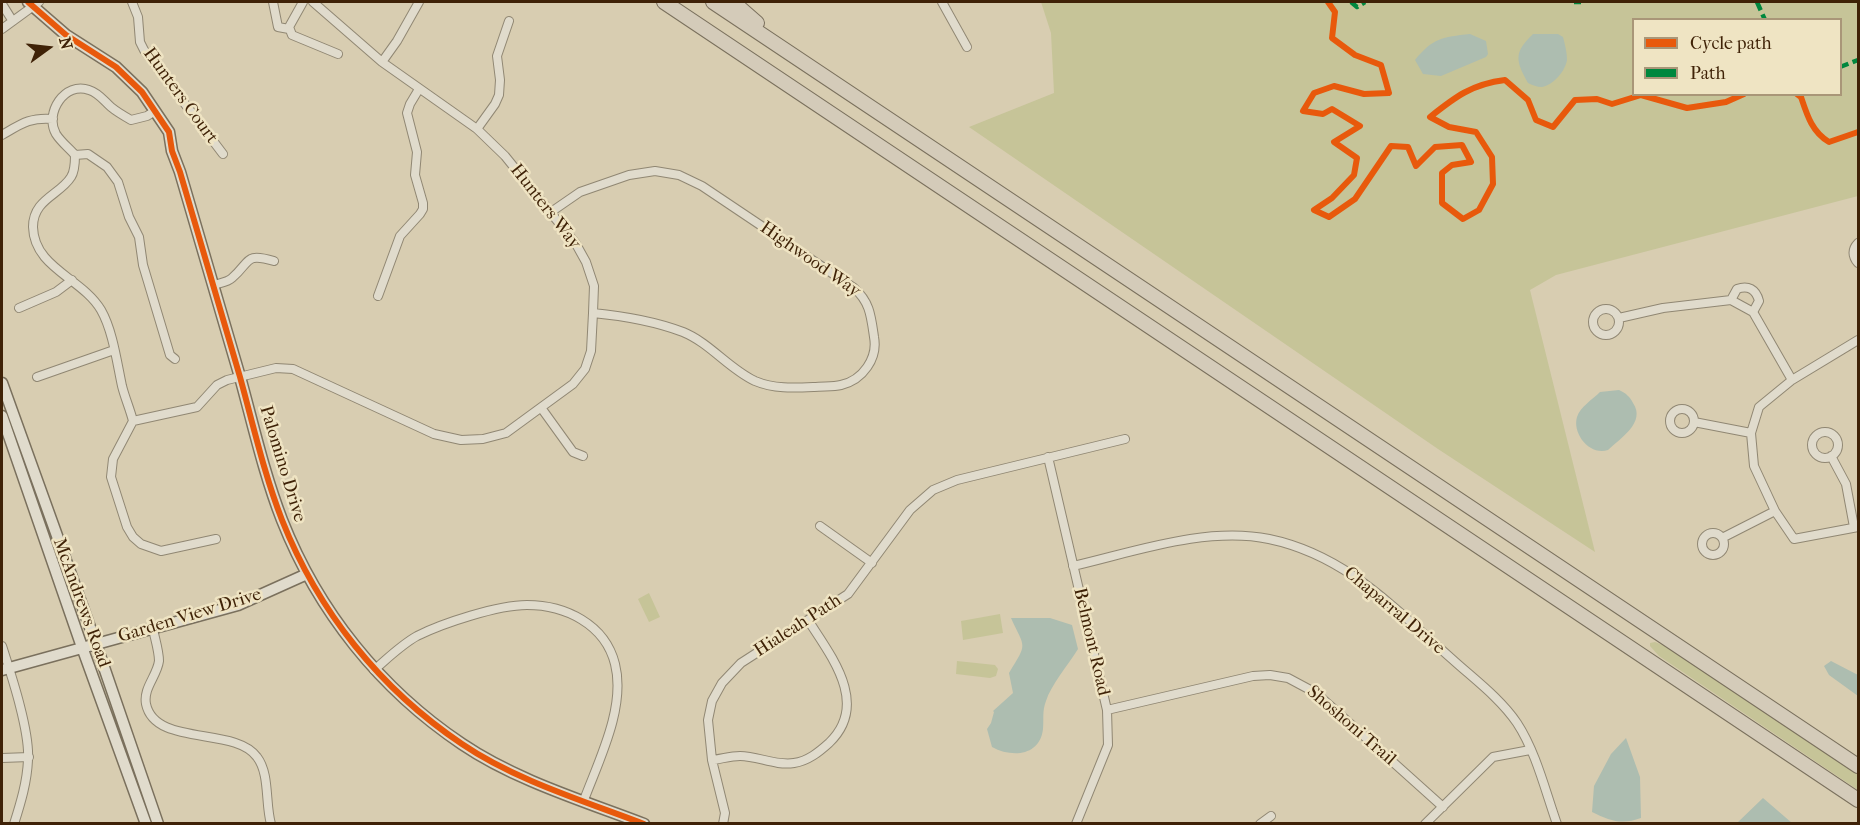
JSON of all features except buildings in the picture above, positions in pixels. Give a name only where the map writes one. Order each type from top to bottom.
[{"type":"highway","points":[[651,2],[718,38]]},
{"type":"highway","points":[[664,2],[1858,800]]},
{"type":"highway","points":[[713,2],[1858,765]]},
{"type":"highway","points":[[733,2],[795,56]]},
{"type":"street","name":"Hunters Court","points":[[132,2],[138,17],[140,42],[144,50],[223,154]]},
{"type":"street","points":[[273,2],[278,27],[289,28]]},
{"type":"street","points":[[303,2],[291,22],[289,28],[292,35],[338,54]]},
{"type":"street","name":"Hunters Way","points":[[133,421],[197,407],[217,385],[240,376],[276,368],[293,369],[434,434],[460,440],[483,439],[506,433],[542,409],[573,384],[585,369],[591,351],[594,286],[586,262],[576,244],[505,156],[477,129],[382,62],[313,2]]},
{"type":"street","points":[[382,62],[419,2]]},
{"type":"street","points":[[942,2],[967,47]]},
{"type":"street","points":[[2,29],[33,3]]},
{"type":"street","name":"Palomino Drive","points":[[33,3],[66,35],[116,68],[142,92],[169,132],[172,151],[282,519],[306,574],[342,630],[374,670],[430,721],[463,744],[497,765],[540,785],[644,824]]},
{"type":"street","points":[[2,4],[12,20]]},
{"type":"street","points":[[477,129],[499,95],[497,56],[508,21]]},
{"type":"street","points":[[378,296],[400,236],[423,209],[415,175],[417,152],[407,113],[419,88]]},
{"type":"street","points":[[75,155],[55,133],[53,119],[57,102],[64,95],[75,89],[88,89],[131,120],[147,116],[155,111]]},
{"type":"street","points":[[2,135],[25,122],[38,118],[53,119]]},
{"type":"street","points":[[75,155],[88,154],[108,167],[118,182],[129,217],[139,237],[143,265],[170,355],[175,359]]},
{"type":"street","points":[[75,155],[70,178],[37,210],[33,225],[35,243],[46,262],[72,280],[102,311],[133,421],[113,459],[111,477],[127,527],[141,544],[161,551],[216,538]]},
{"type":"street","name":"Highwood Way","points":[[551,212],[580,192],[628,175],[655,171],[679,175],[702,186],[854,288],[864,297],[870,307],[876,346],[872,360],[863,373],[853,381],[831,386],[790,389],[772,387],[753,380],[703,343],[684,333],[627,316],[593,313]]},
{"type":"street","points":[[1858,243],[1853,251],[1858,262]]},
{"type":"street","points":[[213,285],[231,280],[248,259],[260,257],[274,261]]},
{"type":"street","points":[[19,308],[56,292],[72,280]]},
{"type":"street","points":[[1731,300],[1732,294],[1742,287],[1754,290],[1759,301],[1753,312]]},
{"type":"street","points":[[1619,318],[1663,308],[1731,300],[1753,312],[1792,380]]},
{"type":"street","points":[[1831,456],[1846,484],[1856,527],[1794,539],[1775,511],[1754,466],[1751,433],[1759,407],[1792,380],[1858,340]]},
{"type":"street","points":[[38,377],[114,351]]},
{"type":"street","name":"McAndrews Road","points":[[2,383],[158,824]]},
{"type":"street","points":[[542,409],[573,452],[584,456]]},
{"type":"street","name":"McAndrews Road","points":[[2,416],[146,824]]},
{"type":"street","points":[[1694,422],[1751,433]]},
{"type":"street","name":"Hialeah Path","points":[[723,824],[725,813],[712,760],[708,720],[712,701],[722,683],[741,663],[848,594],[910,510],[933,490],[957,480],[1125,439]]},
{"type":"street","name":"Belmont Road","points":[[1048,457],[1107,710],[1108,745],[1076,824]]},
{"type":"street","points":[[1722,538],[1775,511]]},
{"type":"street","points":[[820,526],[872,563]]},
{"type":"street","name":"Chaparral Drive","points":[[1073,566],[1187,540],[1218,536],[1268,539],[1312,552],[1340,565],[1368,585],[1487,691],[1516,722],[1530,750],[1557,824]]},
{"type":"street","name":"Garden View Drive","points":[[5,669],[238,605],[306,574]]},
{"type":"street","points":[[374,670],[397,649],[418,636],[455,621],[504,608],[525,604],[544,605],[582,619],[597,631],[609,647],[615,664],[618,685],[613,723],[584,800]]},
{"type":"street","points":[[712,760],[740,756],[775,764],[795,763],[818,754],[836,736],[846,712],[845,685],[839,669],[808,620]]},
{"type":"street","points":[[153,629],[159,660],[146,693],[146,704],[151,716],[166,728],[241,745],[256,755],[263,768],[271,824]]},
{"type":"street","points":[[2,646],[5,669],[26,736],[28,757],[25,789],[14,824]]},
{"type":"street","name":"Shoshoni Trail","points":[[1107,710],[1252,676],[1270,675],[1288,678],[1316,693],[1443,807]]},
{"type":"street","points":[[1425,824],[1493,757],[1530,750]]},
{"type":"street","points":[[2,758],[28,757]]},
{"type":"street","points":[[1260,824],[1271,816]]},
{"type":"shaded area","points":[[1041,2],[1858,2],[1858,196],[1556,275],[1530,290],[1595,552],[1438,449],[969,127],[1054,93],[1051,33]]},
{"type":"shaded area","points":[[1470,34],[1486,41],[1488,54],[1486,57],[1441,76],[1423,74],[1415,60],[1427,47],[1445,38]]},
{"type":"shaded area","points":[[1533,34],[1558,34],[1563,37],[1566,51],[1566,65],[1561,73],[1550,84],[1542,87],[1528,83],[1519,63],[1519,52]]},
{"type":"shaded area","points":[[1619,390],[1628,395],[1633,403],[1636,410],[1634,423],[1625,435],[1608,450],[1595,450],[1589,447],[1580,436],[1576,424],[1577,417],[1600,392]]},
{"type":"shaded area","points":[[649,593],[660,617],[649,622],[638,599]]},
{"type":"shaded area","points":[[1000,614],[1003,633],[963,640],[961,621]]},
{"type":"shaded area","points":[[1011,618],[1050,618],[1072,625],[1078,649],[1048,695],[1044,708],[1043,729],[1037,745],[1024,752],[1016,753],[1008,753],[992,747],[987,729],[991,723],[993,711],[1013,693],[1009,673],[1022,650],[1022,641]]},
{"type":"shaded area","points":[[1655,642],[1665,646],[1858,774],[1858,790],[1659,656],[1650,646],[1650,643]]},
{"type":"shaded area","points":[[957,661],[995,665],[998,669],[996,676],[990,678],[956,674]]},
{"type":"shaded area","points":[[1831,661],[1858,675],[1858,696],[1829,675],[1824,666]]},
{"type":"shaded area","points":[[1626,738],[1640,777],[1641,818],[1622,822],[1610,820],[1592,812],[1594,786],[1611,754]]},
{"type":"shaded area","points":[[1763,798],[1792,823],[1737,823]]},
{"type":"marked path","points":[[1351,2],[1357,7],[1365,2]]},
{"type":"marked path","points":[[1574,2],[1581,2]]},
{"type":"marked path","points":[[1757,2],[1764,18]]},
{"type":"marked path","points":[[1842,66],[1858,60]]},
{"type":"cycle path","points":[[28,2],[66,35],[116,67],[142,92],[169,132],[172,151],[240,377],[264,467],[282,520],[314,586],[355,646],[404,699],[432,722],[483,757],[550,789],[644,824]]},
{"type":"cycle path","points":[[1328,2],[1335,12],[1332,38],[1355,55],[1381,65],[1389,93],[1364,94],[1334,86],[1314,93],[1303,111],[1323,114],[1332,109],[1360,126],[1334,142],[1357,158],[1354,175],[1332,198],[1314,210],[1329,217],[1355,199],[1391,146],[1408,147],[1416,166],[1435,147],[1462,145],[1471,162],[1452,165],[1442,173],[1442,203],[1463,219],[1479,210],[1493,184],[1492,157],[1476,132],[1449,127],[1430,117],[1473,88],[1505,80],[1528,100],[1536,120],[1553,127],[1575,100],[1597,99],[1612,104],[1638,96]]},
{"type":"cycle path","points":[[1645,96],[1687,108],[1726,102],[1740,96]]},
{"type":"cycle path","points":[[1800,96],[1814,128],[1829,142],[1858,132]]}]
